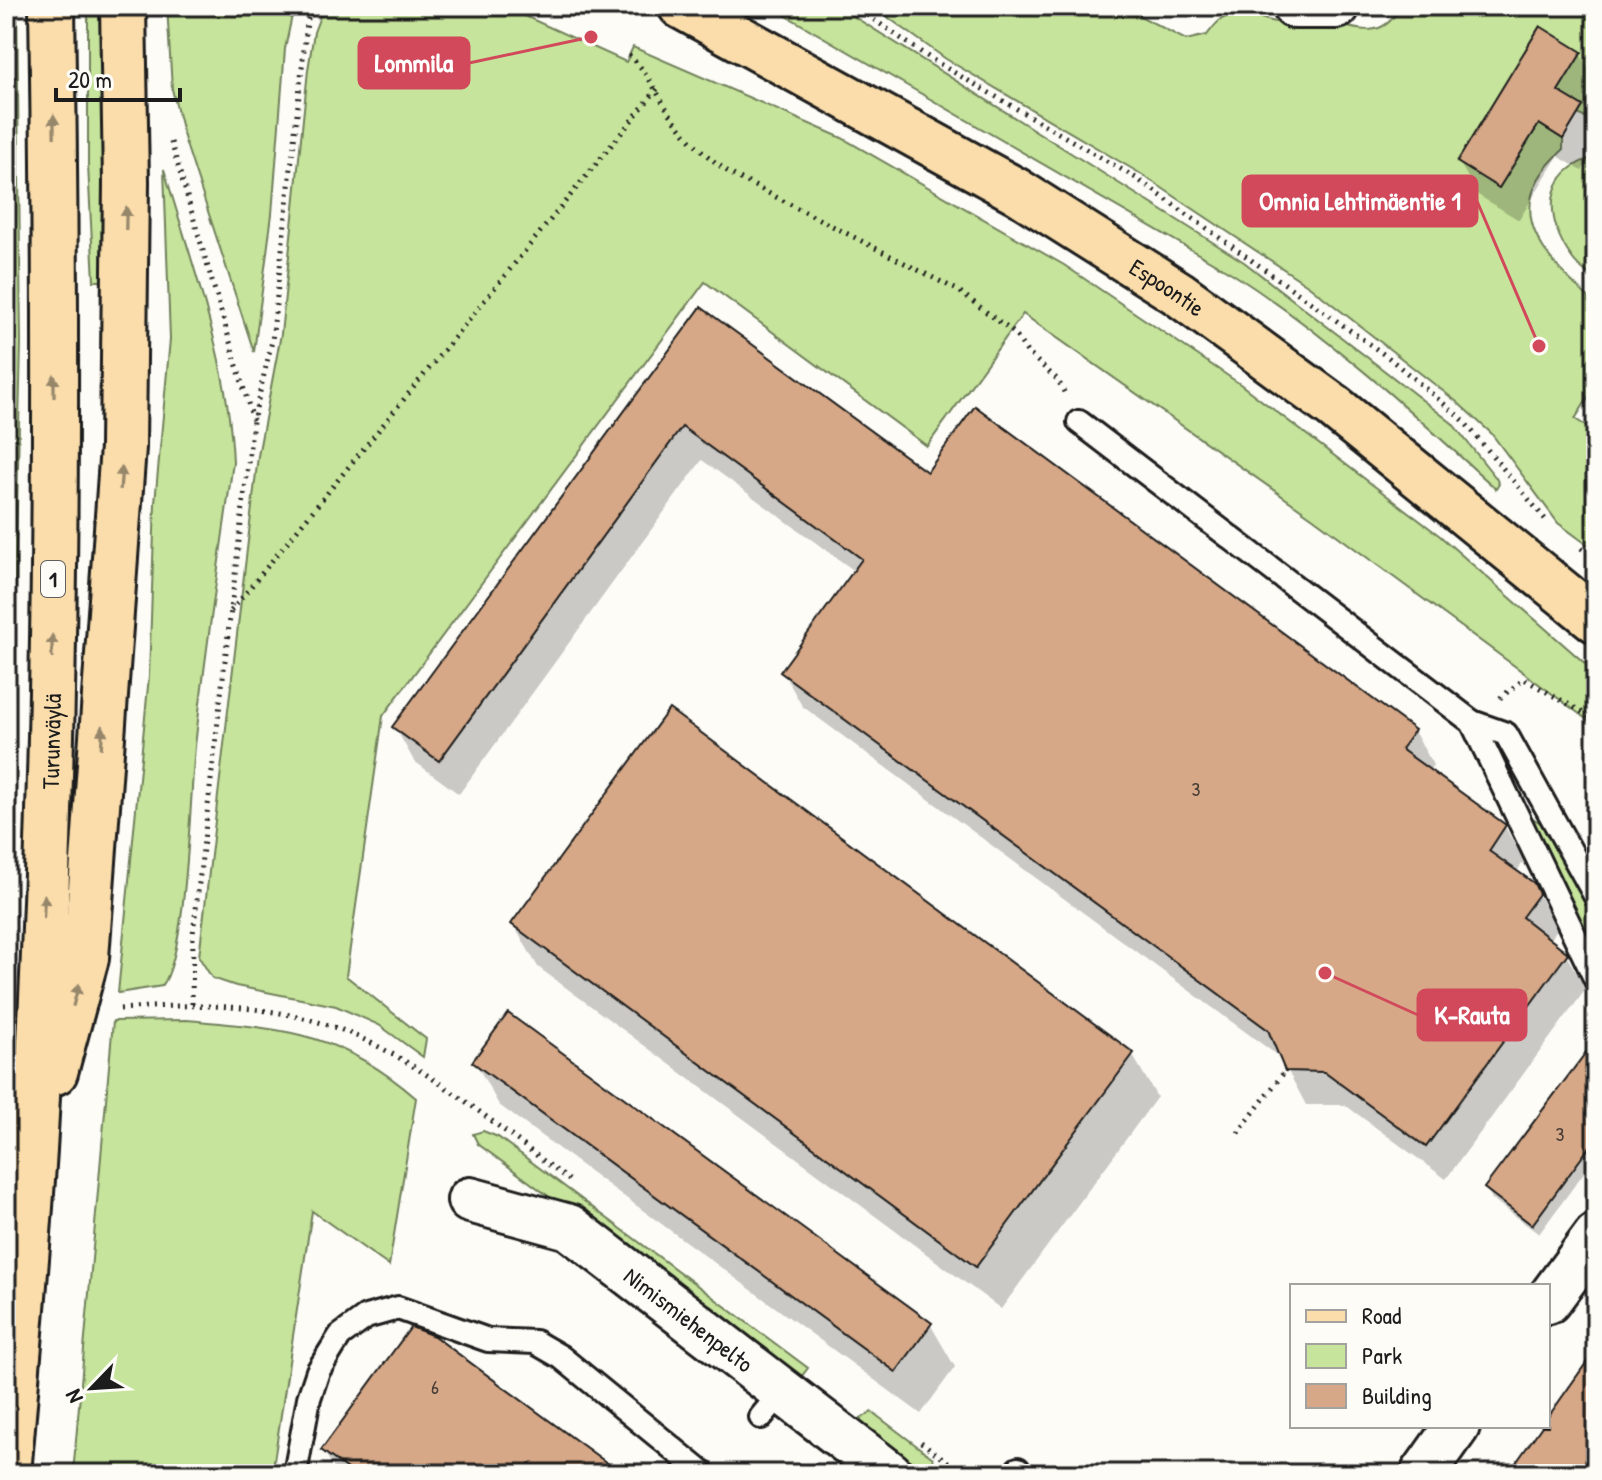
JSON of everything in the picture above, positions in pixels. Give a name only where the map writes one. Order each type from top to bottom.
[{"type":"main road","name":"Turunväylä","points":[[8,1474],[34,1152],[52,655],[55,197],[52,6]]},
{"type":"main road","points":[[34,1152],[86,958],[123,447],[126,182],[123,6]]},
{"type":"main road","name":"Espoontie","points":[[647,6],[707,12],[1017,191],[1178,293],[1334,407],[1591,614]]},
{"type":"street","points":[[1295,6],[1337,6]]},
{"type":"street","name":"Nimismiehenpelto","points":[[470,1200],[569,1227],[771,1405],[890,1474]]},
{"type":"street","points":[[1550,1298],[1596,1236]]},
{"type":"street","points":[[1423,1474],[1456,1428]]},
{"type":"lane","points":[[1079,422],[1472,722],[1506,734],[1596,897]]},
{"type":"lane","points":[[1472,722],[1596,980]]},
{"type":"lane","points":[[295,1474],[309,1398],[318,1371],[340,1336],[366,1317],[398,1308],[488,1340],[535,1342],[561,1357],[704,1474]]},
{"type":"path","points":[[192,1004],[193,934],[230,612],[253,421],[272,341],[312,6]]},
{"type":"path","points":[[854,6],[931,59],[1136,178],[1389,358],[1462,419],[1547,522]]},
{"type":"path","points":[[629,55],[658,88],[672,116],[707,158],[885,256],[918,268],[959,291],[1014,333],[1027,352],[1058,380],[1079,422]]},
{"type":"path","points":[[230,612],[658,88]]},
{"type":"path","points":[[169,135],[253,421]]},
{"type":"path","points":[[1572,541],[1596,559]]},
{"type":"path","points":[[1472,722],[1524,679],[1596,720]]},
{"type":"path","points":[[120,1009],[192,1004],[300,1017],[348,1032],[433,1078]]},
{"type":"path","points":[[1238,1133],[1285,1071]]},
{"type":"green space","points":[[6,6],[17,6],[21,343],[6,956]]},
{"type":"green space","points":[[88,6],[107,6],[107,273],[102,281],[94,281],[88,165]]},
{"type":"green space","points":[[167,6],[294,6],[285,49],[272,214],[254,352],[185,141],[172,89]]},
{"type":"green space","points":[[324,6],[503,6],[626,62],[633,47],[842,138],[1064,265],[1240,384],[1440,536],[1596,673],[1596,726],[1312,517],[1023,314],[927,446],[705,282],[383,716],[346,976],[426,1039],[423,1057],[379,1025],[336,1006],[236,986],[212,978],[199,957],[258,456],[281,334],[308,70],[314,32]]},
{"type":"green space","points":[[778,6],[837,6],[1244,262],[1452,423],[1496,478],[1499,484],[1496,489],[1336,349],[1233,274],[785,15]]},
{"type":"green space","points":[[872,6],[1121,6],[1186,40],[1207,35],[1222,19],[1240,13],[1277,22],[1324,21],[1366,30],[1382,27],[1400,6],[1596,6],[1596,86],[1587,119],[1578,114],[1583,106],[1558,91],[1540,27],[1457,162],[1499,188],[1539,124],[1563,139],[1563,150],[1543,172],[1533,192],[1530,213],[1545,251],[1596,304],[1596,385],[1575,419],[1596,432],[1596,551],[1558,523],[1491,433],[1457,402],[1309,286],[1141,174],[946,59]]},
{"type":"green space","points":[[1596,157],[1596,280],[1580,267],[1563,244],[1553,213],[1553,198],[1565,173]]},
{"type":"green space","points":[[164,169],[217,351],[233,462],[199,711],[177,943],[162,986],[118,993],[149,676],[155,503],[170,339]]},
{"type":"green space","points":[[1531,817],[1545,826],[1596,913],[1596,963],[1541,851]]},
{"type":"green space","points":[[187,1020],[282,1031],[336,1046],[362,1059],[416,1098],[389,1266],[312,1211],[272,1474],[73,1474],[113,1021]]},
{"type":"green space","points":[[483,1131],[498,1137],[808,1368],[798,1381],[478,1144],[473,1134]]},
{"type":"green space","points":[[872,1412],[933,1458],[937,1473],[923,1473],[863,1427],[860,1419]]},
{"type":"building","points":[[1540,26],[1582,52],[1558,91],[1583,106],[1563,139],[1539,124],[1499,188],[1457,162]]},
{"type":"building","points":[[701,307],[927,472],[975,406],[1415,730],[1401,749],[1506,825],[1489,851],[1534,883],[1539,894],[1522,917],[1568,953],[1426,1147],[1324,1072],[1285,1071],[1268,1030],[780,672],[862,559],[682,427],[439,761],[392,727]]},
{"type":"building","points":[[669,709],[1134,1053],[976,1267],[511,924]]},
{"type":"building","points":[[508,1013],[932,1323],[896,1372],[472,1062]]},
{"type":"building","points":[[1596,1039],[1596,1138],[1532,1225],[1484,1188]]},
{"type":"building","points":[[411,1327],[434,1336],[622,1474],[354,1474],[321,1450]]},
{"type":"building","points":[[1596,1349],[1596,1474],[1508,1474],[1541,1428],[1550,1428],[1550,1414]]},
{"type":"place","name":"Lommila","points":[[591,37]]},
{"type":"place","name":"Omnia Lehtimäentie 1","points":[[1539,346]]},
{"type":"place","name":"K-Rauta","points":[[1325,973]]}]
